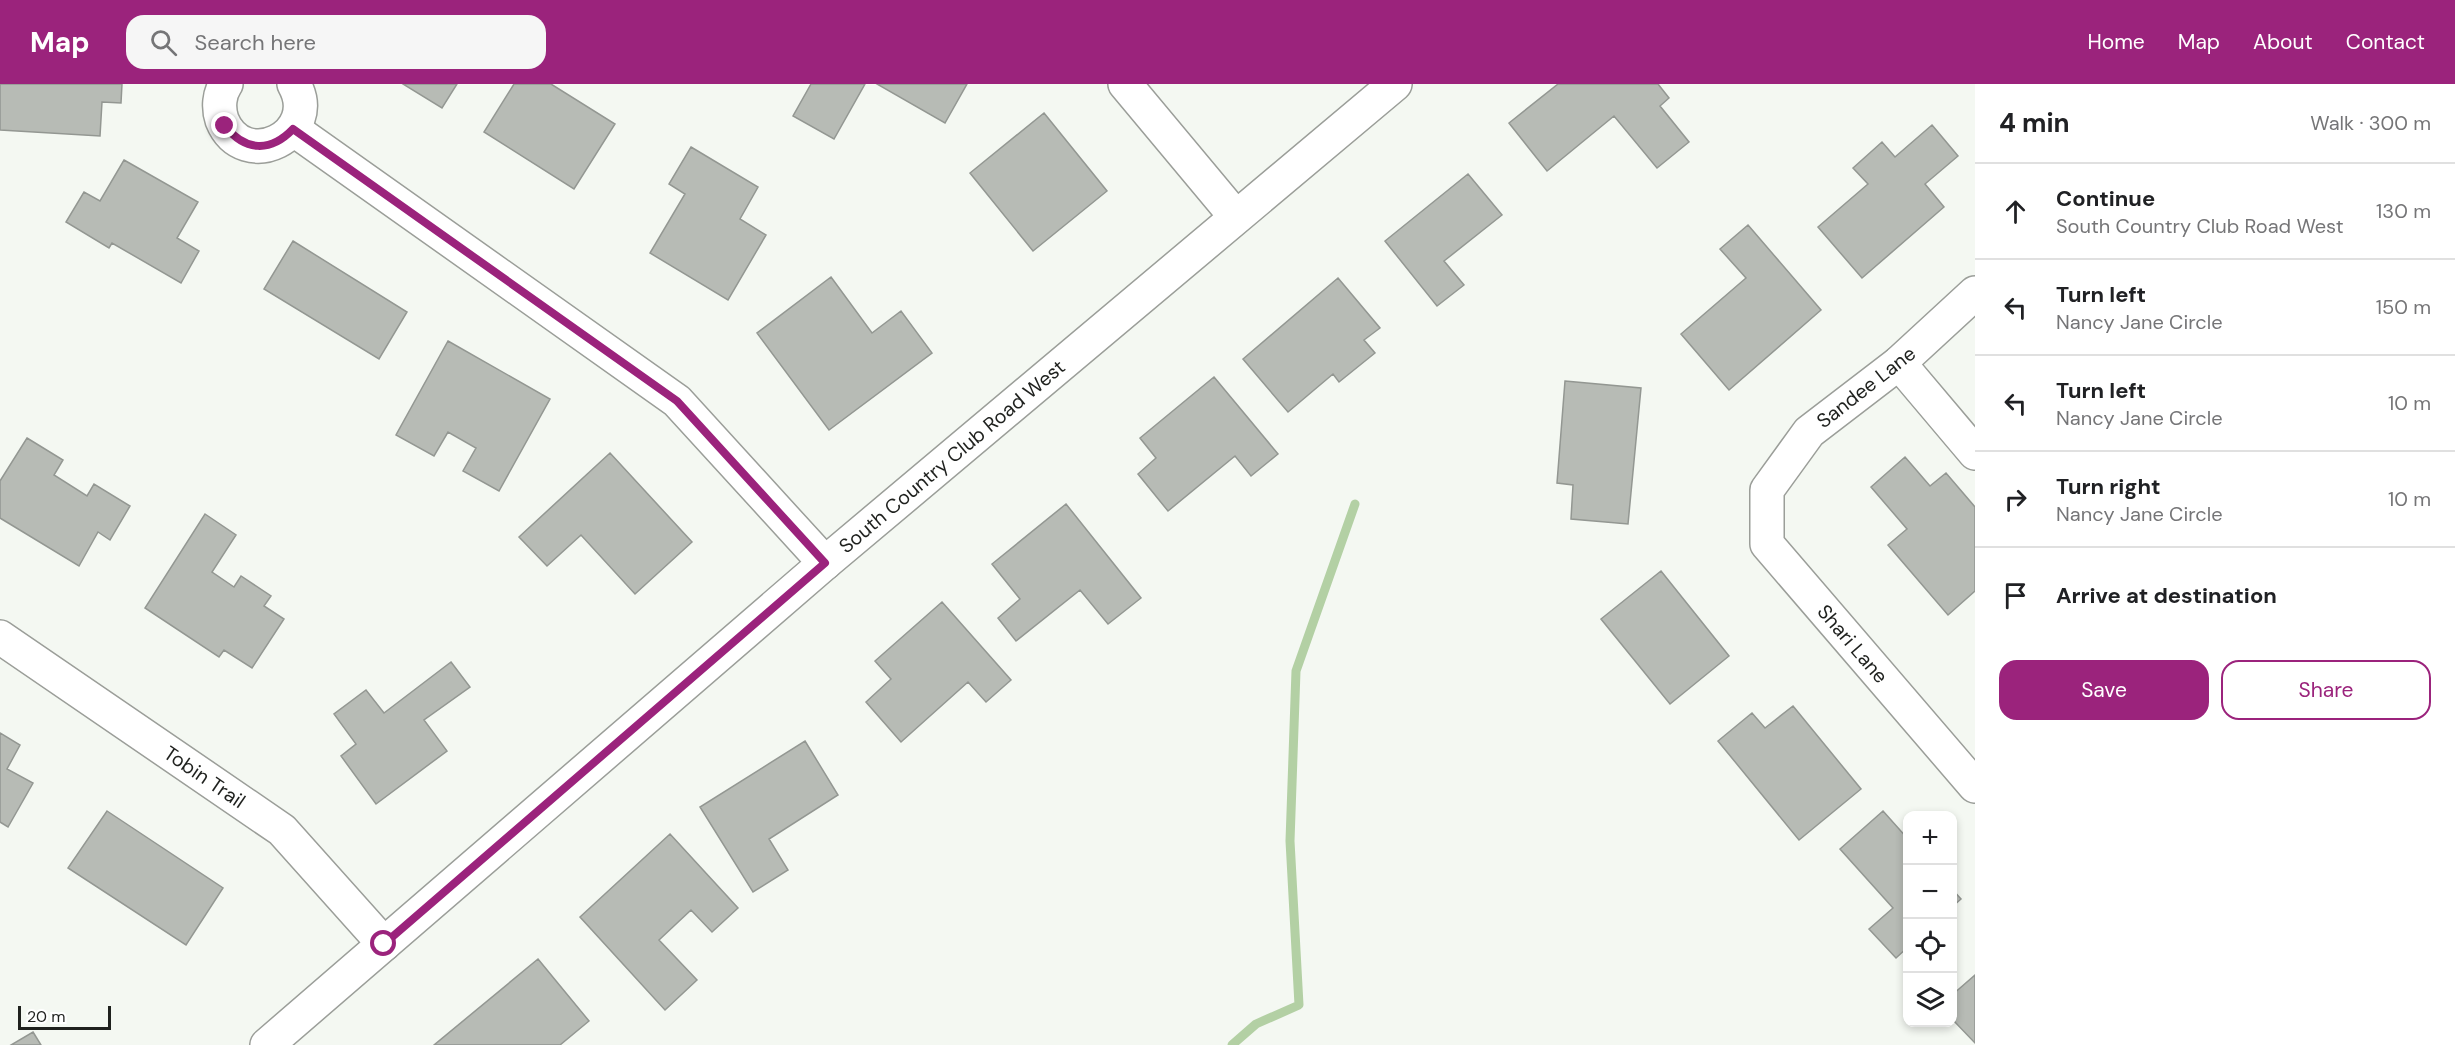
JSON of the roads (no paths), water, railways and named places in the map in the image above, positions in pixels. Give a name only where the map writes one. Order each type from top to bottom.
[{"type":"street","points":[[226,84],[220,100],[220,114],[225,126],[233,136],[245,144],[258,146],[271,145],[283,139],[293,129],[300,104],[294,84]]},
{"type":"street","points":[[1125,84],[1236,217]]},
{"type":"street","name":"South Country Club Road West","points":[[267,1045],[825,563],[1395,84]]},
{"type":"street","points":[[293,129],[677,401],[825,563]]},
{"type":"street","name":"Sandee Lane","points":[[1767,490],[1809,432],[1899,363],[1975,293]]},
{"type":"street","points":[[1899,363],[1975,453]]},
{"type":"street","name":"Shari Lane","points":[[1767,490],[1767,544],[1975,786]]},
{"type":"street","name":"Tobin Trail","points":[[0,637],[282,830],[384,944]]},
{"type":"waterway","points":[[1232,1045],[1256,1024],[1299,1005],[1290,841],[1296,671],[1355,504]]}]
